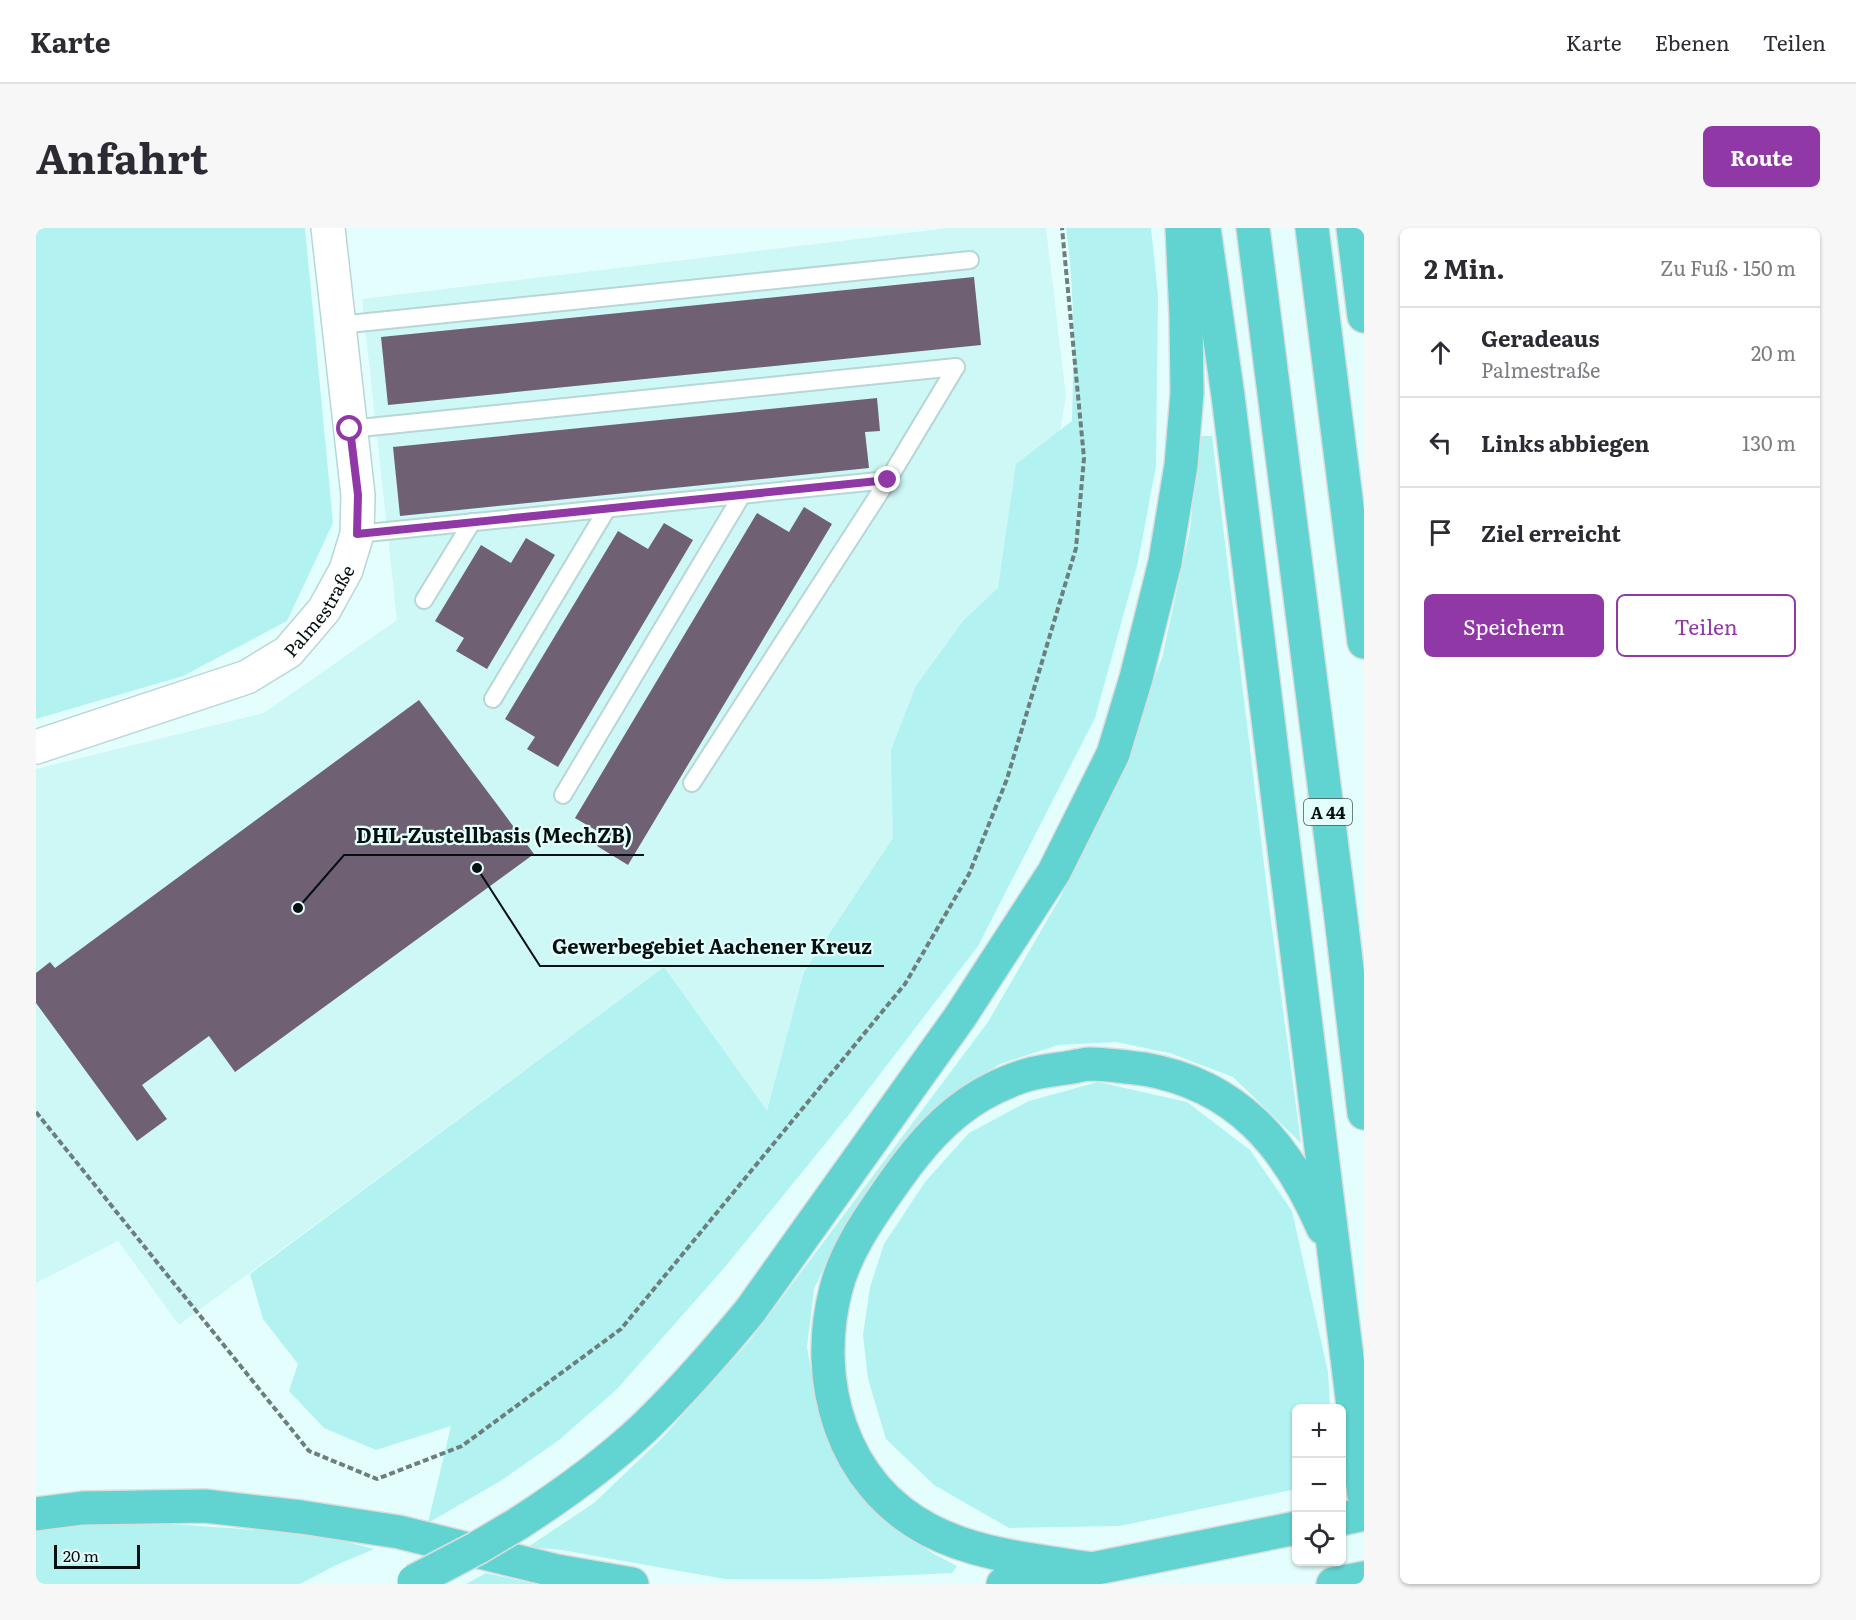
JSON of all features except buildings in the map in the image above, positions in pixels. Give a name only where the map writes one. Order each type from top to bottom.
[{"type":"highway","points":[[410,1582],[477,1548],[564,1494],[645,1427],[716,1352],[763,1292],[960,1017],[1054,872],[1113,754],[1136,678],[1165,562],[1181,465],[1187,393],[1182,228]]},
{"type":"highway","points":[[1204,228],[1228,396],[1364,1495]]},
{"type":"highway","name":"A 44","points":[[1253,228],[1364,1113]]},
{"type":"highway","points":[[1311,228],[1364,642]]},
{"type":"highway","points":[[1354,228],[1364,254]]},
{"type":"highway","points":[[1354,228],[1364,316]]},
{"type":"highway","points":[[1092,1569],[1000,1554],[960,1544],[928,1529],[898,1510],[876,1487],[858,1463],[843,1436],[832,1400],[827,1362],[829,1327],[836,1287],[850,1252],[868,1220],[912,1156],[944,1121],[981,1095],[1026,1075],[1088,1064],[1130,1067],[1166,1073],[1208,1089],[1235,1106],[1267,1133],[1290,1164],[1313,1204],[1335,1256]]},
{"type":"highway","points":[[36,1514],[82,1508],[205,1506],[301,1517],[399,1532],[556,1570],[632,1584]]},
{"type":"highway","points":[[1346,1518],[1364,1514]]},
{"type":"highway","points":[[1003,1584],[1092,1569],[1292,1529]]},
{"type":"highway","points":[[1333,1584],[1364,1578]]},
{"type":"street","name":"Palmestraße","points":[[36,747],[247,677],[288,652],[324,610],[346,570],[357,534],[358,495],[328,228]]},
{"type":"lane","points":[[339,325],[970,260]]},
{"type":"lane","points":[[350,429],[956,367],[888,480],[692,783]]},
{"type":"lane","points":[[357,534],[888,480]]},
{"type":"lane","points":[[563,795],[742,495]]},
{"type":"lane","points":[[493,699],[607,509]]},
{"type":"lane","points":[[424,600],[472,522]]},
{"type":"path","points":[[36,1112],[309,1451],[377,1479],[462,1446],[621,1329],[905,984],[969,874],[1007,779],[1076,548],[1084,458],[1062,228]]},
{"type":"shaded area","points":[[36,228],[305,228],[333,523],[287,621],[183,676],[36,719]]},
{"type":"shaded area","points":[[948,228],[1046,228],[1066,396],[1037,571],[766,1112],[664,967],[179,1325],[118,1241],[36,1283],[36,769],[264,713],[397,620],[362,299]]},
{"type":"shaded area","points":[[1066,228],[1151,228],[1158,295],[1156,466],[1138,562],[1095,718],[978,946],[851,1112],[725,1267],[617,1389],[559,1440],[502,1480],[428,1523],[451,1426],[376,1450],[324,1428],[289,1391],[298,1364],[263,1319],[250,1274],[664,967],[767,1111],[804,972],[893,838],[891,750],[916,686],[963,621],[998,588],[1016,464],[1072,421],[1072,300]]},
{"type":"shaded area","points":[[1199,436],[1212,436],[1270,914],[1301,1143],[1233,1077],[1170,1053],[1116,1042],[1058,1045],[1000,1064],[955,1092],[910,1138],[836,1241],[814,1289],[807,1347],[819,1417],[848,1478],[887,1523],[934,1554],[957,1566],[952,1573],[823,1579],[725,1579],[562,1550],[528,1547],[594,1503],[661,1439],[751,1339],[988,1022],[1060,898],[1111,788],[1162,658],[1190,530]]},
{"type":"shaded area","points":[[1098,1082],[1187,1102],[1250,1150],[1292,1211],[1328,1372],[1330,1404],[1292,1404],[1292,1490],[1120,1526],[1009,1528],[934,1485],[886,1439],[868,1379],[863,1335],[870,1287],[884,1244],[925,1182],[969,1133],[1029,1101]]},
{"type":"shaded area","points":[[141,1522],[316,1534],[374,1549],[300,1584],[36,1584],[36,1529]]},
{"type":"shaded area","points":[[486,1573],[535,1584],[466,1584]]},
{"type":"place","name":"Gewerbegebiet Aachener Kreuz","points":[[477,868]]},
{"type":"place","name":"DHL-Zustellbasis (MechZB)","points":[[298,908]]},
{"type":"route","points":[[350,429],[358,495],[357,534],[888,480]]}]
